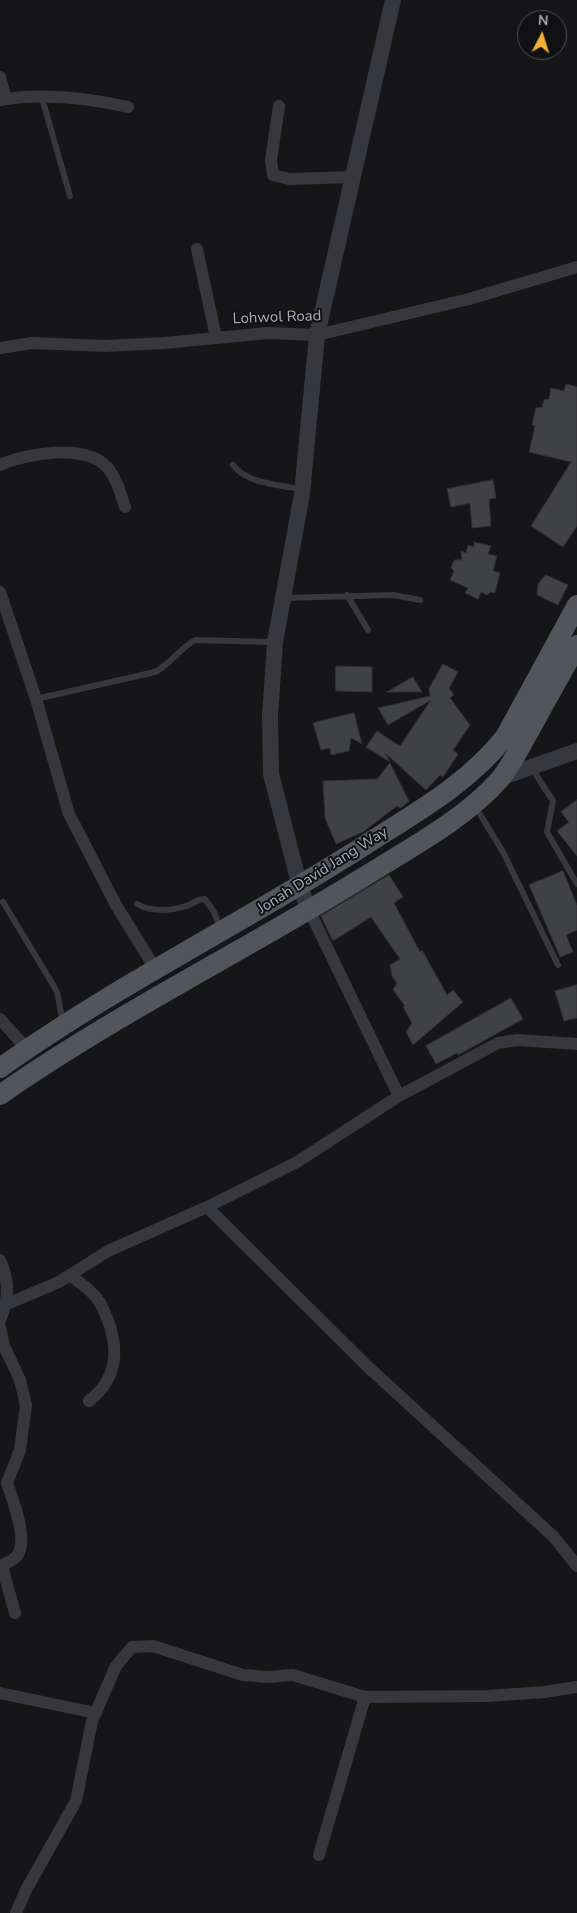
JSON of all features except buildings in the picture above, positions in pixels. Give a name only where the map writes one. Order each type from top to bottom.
[{"type":"main road","name":"Jonah David Jang Way","points":[[0,1068],[27,1049],[156,970],[300,887],[465,780],[490,756],[505,737],[577,604]]},
{"type":"main road","points":[[0,1095],[165,990],[309,910],[438,831],[500,778],[518,753],[577,645]]},
{"type":"street","points":[[393,0],[317,335],[302,489],[275,642],[270,691],[271,774],[300,887],[309,910],[399,1096]]},
{"type":"street","points":[[0,77],[3,99],[100,100],[128,107]]},
{"type":"street","points":[[279,106],[272,160],[273,175],[289,179],[353,177]]},
{"type":"street","points":[[197,249],[216,337]]},
{"type":"street","name":"Lohwol Road","points":[[0,348],[32,343],[105,346],[164,344],[216,337],[268,334],[317,335],[469,299],[577,267]]},
{"type":"street","points":[[0,465],[29,456],[54,452],[81,455],[94,459],[110,470],[126,507]]},
{"type":"street","points":[[0,592],[36,699],[69,814],[116,905],[156,970]]},
{"type":"street","points":[[500,778],[577,751]]},
{"type":"street","points":[[0,1018],[27,1049]]},
{"type":"street","points":[[8,1304],[70,1276],[108,1251],[207,1207],[297,1162],[399,1096],[498,1043],[517,1040],[577,1044]]},
{"type":"street","points":[[207,1207],[367,1366],[554,1537],[577,1566]]},
{"type":"street","points":[[0,1260],[6,1274],[8,1304],[0,1320]]},
{"type":"street","points":[[70,1276],[95,1296],[103,1308],[111,1328],[116,1355],[114,1370],[108,1382],[89,1401]]},
{"type":"street","points":[[0,1327],[4,1346],[20,1380],[26,1405],[20,1450],[4,1482],[15,1505],[22,1544],[17,1556],[1,1566],[15,1613]]},
{"type":"street","points":[[0,1367],[12,1362]]},
{"type":"street","points":[[16,1913],[26,1890],[76,1801],[82,1766],[96,1713],[116,1666],[132,1647],[153,1646],[243,1675],[268,1677],[293,1675],[365,1697],[488,1696],[544,1692],[577,1687]]},
{"type":"street","points":[[0,1693],[96,1713]]},
{"type":"street","points":[[319,1855],[365,1697]]},
{"type":"lane","points":[[42,98],[70,196]]},
{"type":"lane","points":[[234,465],[239,473],[258,480],[302,489]]},
{"type":"lane","points":[[282,598],[311,599],[346,595],[393,595],[420,600]]},
{"type":"lane","points":[[346,595],[368,630]]},
{"type":"lane","points":[[36,699],[155,672],[168,665],[186,645],[195,640],[275,642]]},
{"type":"lane","points":[[530,766],[553,801],[547,832],[577,884]]},
{"type":"lane","points":[[473,803],[503,852],[558,965]]},
{"type":"lane","points":[[136,904],[143,908],[164,910],[186,906],[199,899],[204,899],[214,912],[221,932]]},
{"type":"lane","points":[[3,902],[55,988],[59,996],[60,1014],[66,1025]]}]
